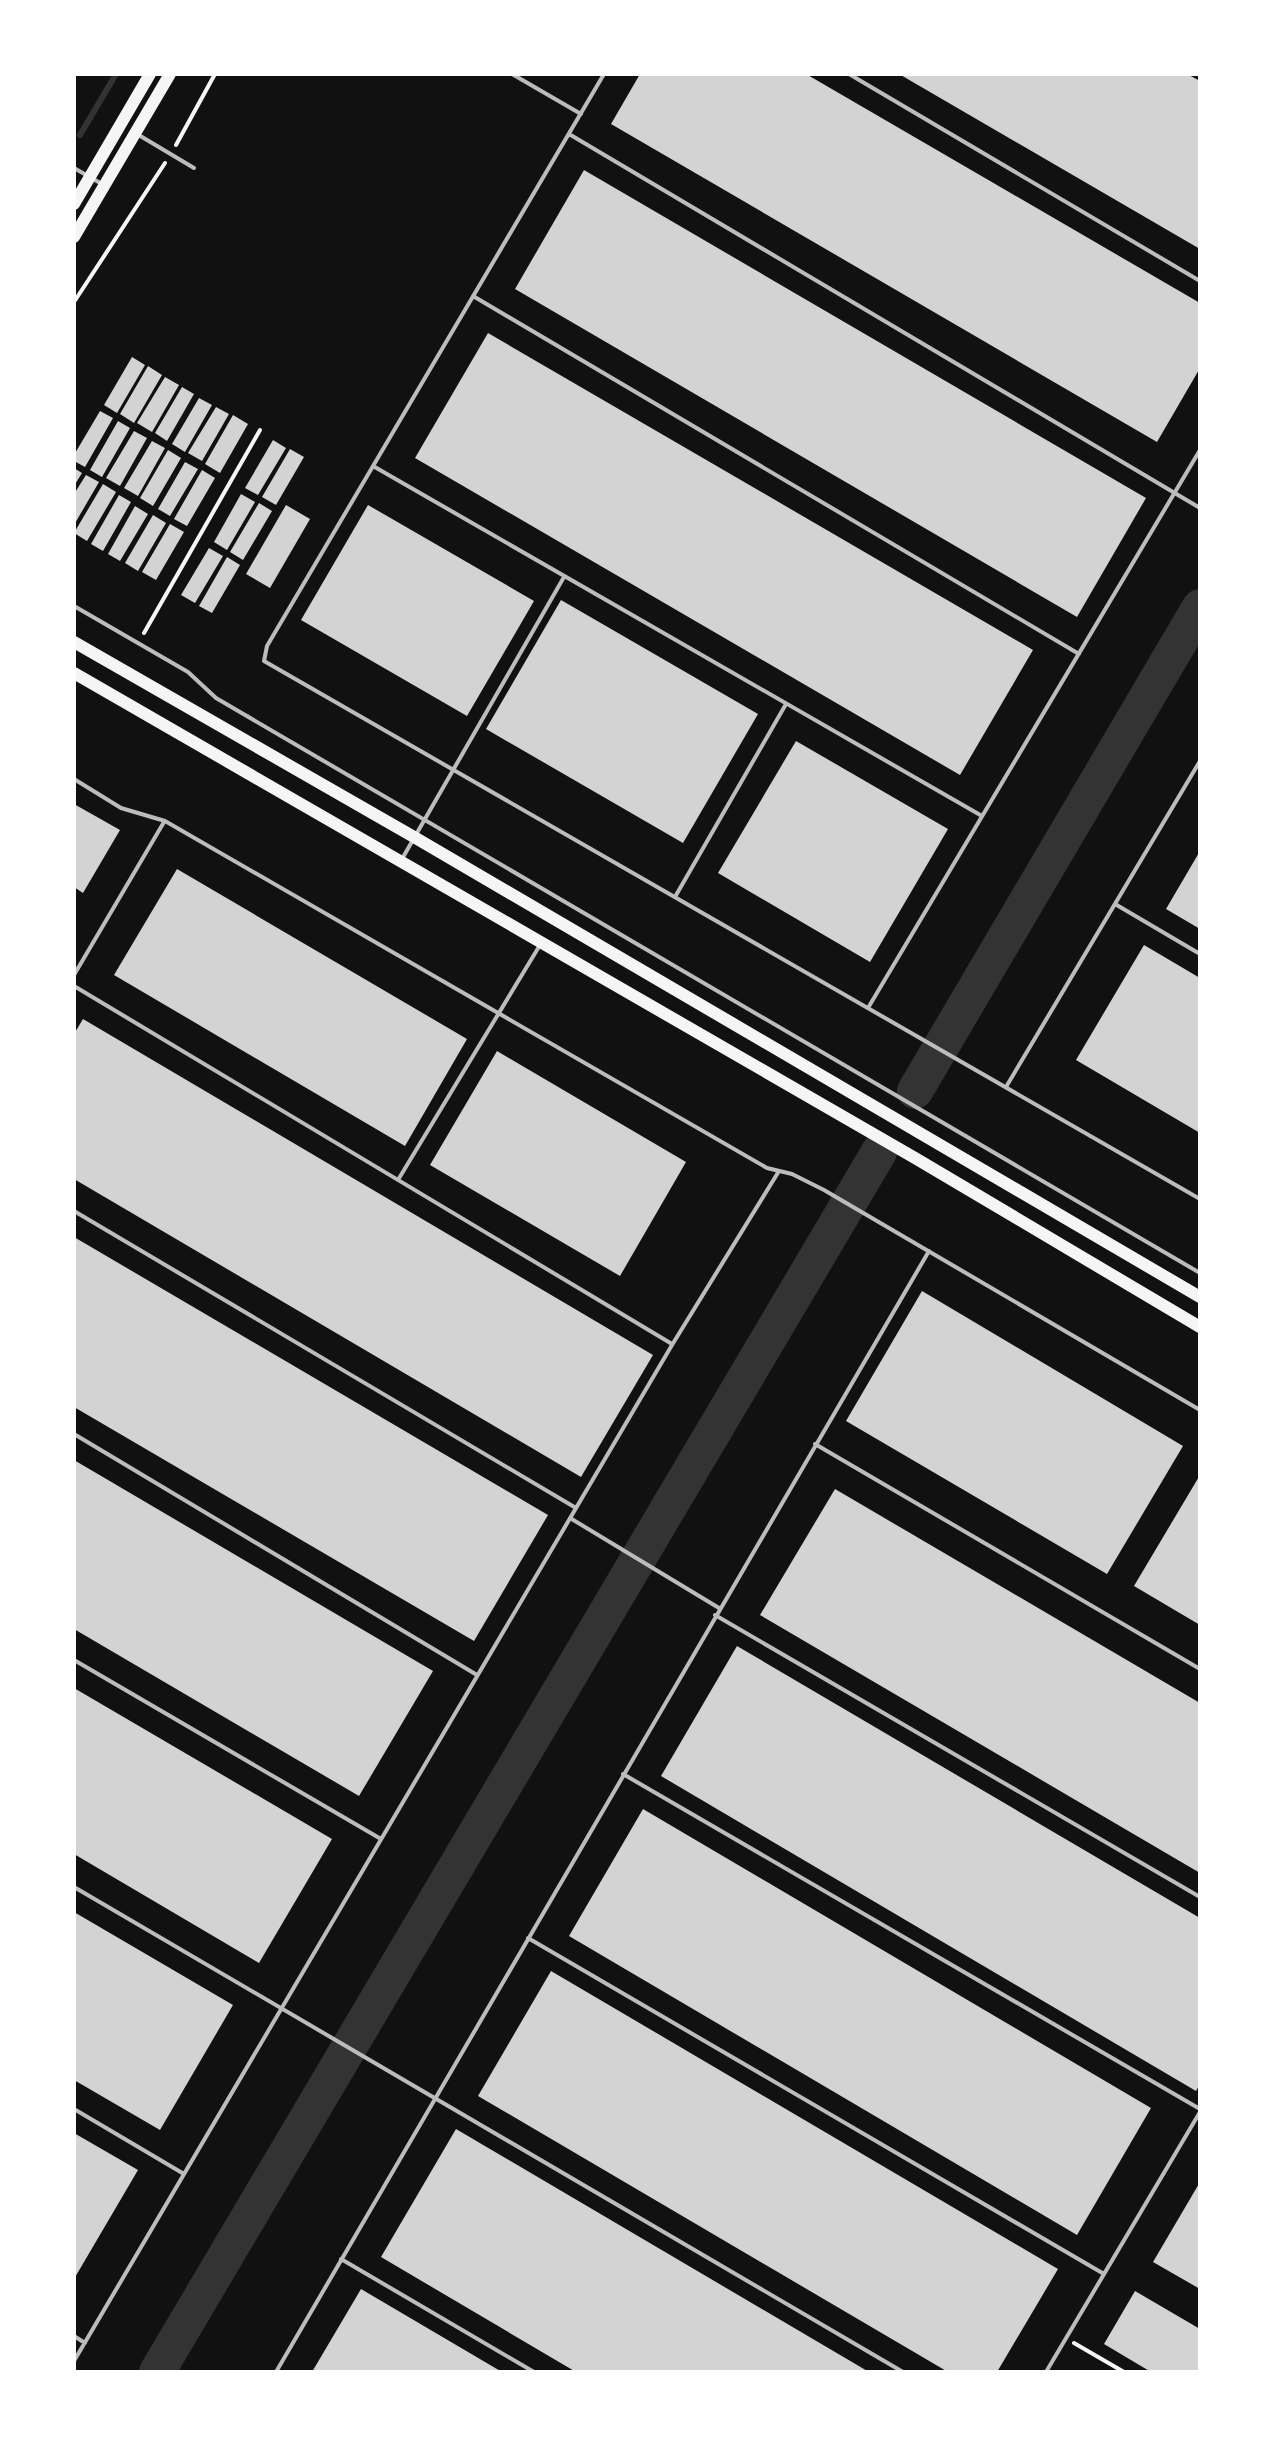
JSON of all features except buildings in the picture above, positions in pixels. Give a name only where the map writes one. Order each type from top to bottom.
[{"type":"main road","points":[[74,204],[150,74]]},
{"type":"main road","points":[[74,237],[170,74]]},
{"type":"main road","points":[[74,642],[414,837],[1200,1297]]},
{"type":"main road","points":[[74,673],[1200,1327]]},
{"type":"lane","points":[[512,74],[581,114]]},
{"type":"lane","points":[[604,74],[267,646],[264,661],[1200,1199]]},
{"type":"lane","points":[[849,74],[1200,281]]},
{"type":"lane","points":[[135,133],[194,168]]},
{"type":"lane","points":[[569,134],[1200,508]]},
{"type":"lane","points":[[74,168],[104,185]]},
{"type":"lane","points":[[473,296],[1079,654]]},
{"type":"lane","points":[[868,1008],[1200,450]]},
{"type":"lane","points":[[373,466],[982,816]]},
{"type":"lane","points":[[400,861],[564,577]]},
{"type":"lane","points":[[74,606],[188,672],[216,698],[423,821],[1200,1273]]},
{"type":"lane","points":[[675,897],[786,704]]},
{"type":"lane","points":[[1006,1087],[1200,761]]},
{"type":"lane","points":[[74,779],[121,808],[165,821],[767,1168],[792,1174],[824,1190],[1200,1410]]},
{"type":"lane","points":[[74,975],[165,821]]},
{"type":"lane","points":[[1115,904],[1200,954]]},
{"type":"lane","points":[[398,1180],[541,943]]},
{"type":"lane","points":[[74,986],[672,1345]]},
{"type":"lane","points":[[74,2361],[672,1345],[779,1171]]},
{"type":"lane","points":[[74,1211],[576,1508]]},
{"type":"lane","points":[[276,2372],[929,1251]]},
{"type":"lane","points":[[74,1434],[478,1675]]},
{"type":"lane","points":[[814,1444],[1200,1669]]},
{"type":"lane","points":[[570,1518],[719,1608]]},
{"type":"lane","points":[[715,1615],[1200,1897]]},
{"type":"lane","points":[[74,1660],[381,1839]]},
{"type":"lane","points":[[623,1774],[1200,2110],[1046,2372]]},
{"type":"lane","points":[[74,1887],[903,2372]]},
{"type":"lane","points":[[528,1938],[1104,2274]]},
{"type":"lane","points":[[74,2109],[184,2174]]},
{"type":"lane","points":[[341,2259],[534,2372]]},
{"type":"lane","points":[[74,2336],[85,2343]]},
{"type":"path","points":[[74,302],[171,154],[215,74]]},
{"type":"path","points":[[138,643],[260,430]]},
{"type":"path","points":[[1066,2338],[1124,2372]]},
{"type":"waterway","points":[[80,135],[116,74]]},
{"type":"waterway","points":[[915,1091],[1200,607]]},
{"type":"waterway","points":[[157,2372],[879,1152]]}]
